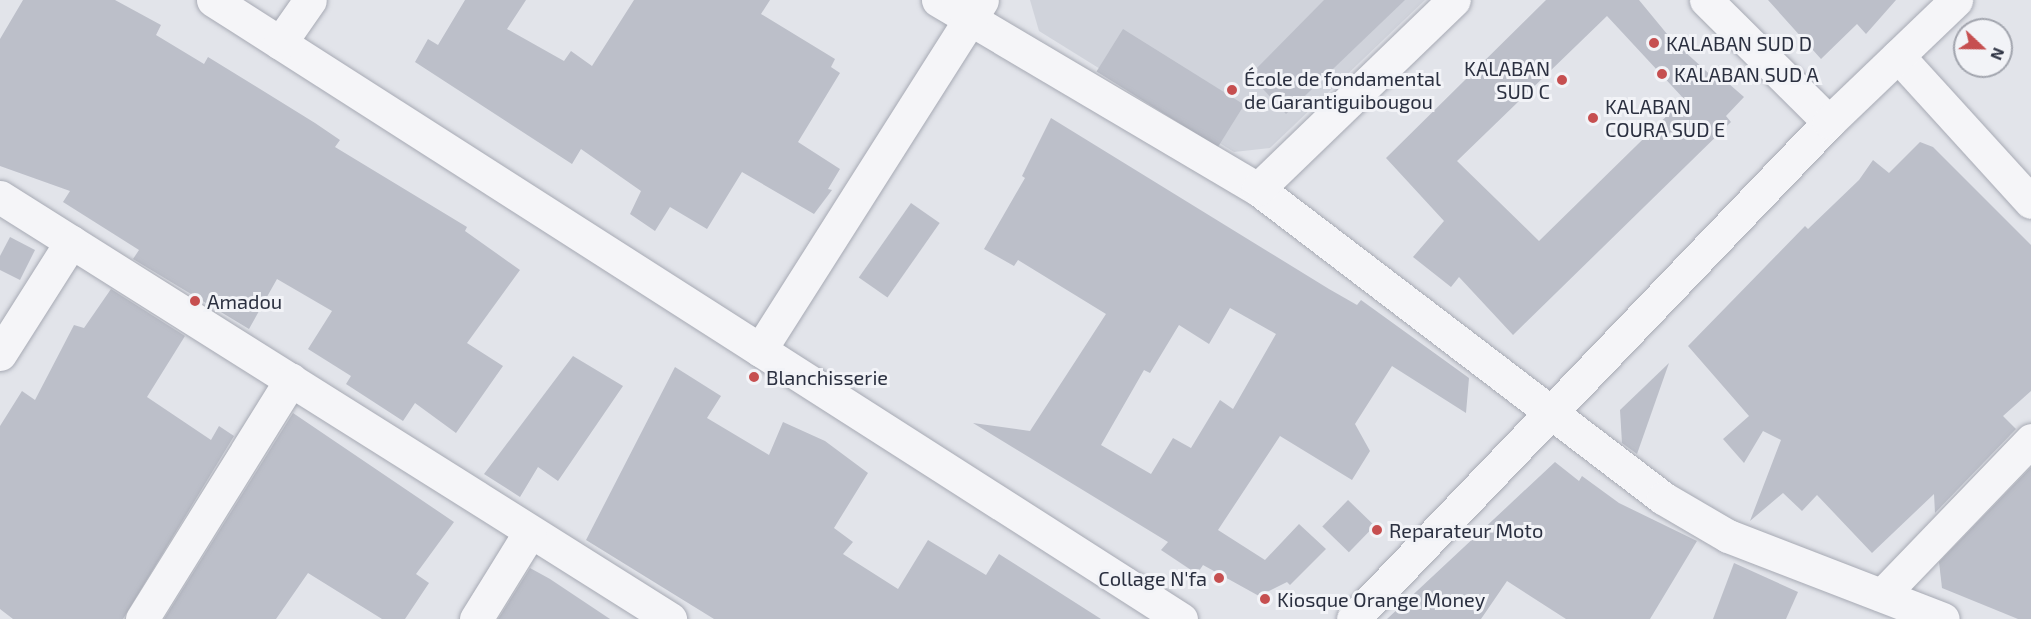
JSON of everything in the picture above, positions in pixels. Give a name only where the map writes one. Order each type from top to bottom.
[{"type":"street","points":[[213,0],[1181,619]]},
{"type":"street","points":[[280,43],[310,0]]},
{"type":"street","points":[[938,0],[975,9],[1258,189],[1549,414],[1663,498],[1728,536],[1943,619]]},
{"type":"street","points":[[1258,189],[1455,0]]},
{"type":"street","points":[[1706,0],[1829,123]]},
{"type":"street","points":[[1353,619],[1829,123],[1956,0]]},
{"type":"street","points":[[760,350],[975,9]]},
{"type":"street","points":[[1898,56],[2031,202]]},
{"type":"street","points":[[0,197],[662,617]]},
{"type":"street","points":[[0,354],[71,242]]},
{"type":"street","points":[[142,619],[291,380]]},
{"type":"street","points":[[1882,595],[2031,440]]},
{"type":"street","points":[[476,619],[530,532]]},
{"type":"shaded area","name":"École de fondamental de Garantiguibougou","points":[[1030,0],[1425,0],[1270,148],[1234,152],[1039,31]]},
{"type":"building","points":[[23,0],[115,0],[161,25],[156,35],[204,64],[208,57],[315,123],[340,140],[335,147],[467,227],[465,231],[520,270],[467,343],[503,366],[456,433],[415,403],[403,421],[346,384],[351,376],[308,349],[332,311],[277,279],[249,329],[133,259],[139,250],[63,202],[70,191],[0,166],[0,39]]},
{"type":"building","points":[[465,0],[526,0],[507,29],[564,61],[571,51],[592,66],[634,0],[770,0],[761,14],[835,59],[831,67],[840,73],[798,142],[840,169],[828,189],[832,190],[814,214],[742,172],[707,229],[670,207],[655,231],[630,214],[641,191],[581,149],[572,164],[415,62],[428,39],[438,45]]},
{"type":"building","points":[[1324,0],[1405,0],[1286,114],[1250,75]]},
{"type":"building","points":[[1546,0],[1639,0],[1672,40],[1716,80],[1720,76],[1744,97],[1726,116],[1731,122],[1513,335],[1459,277],[1451,287],[1413,257],[1444,221],[1386,158]],"holes":[[[1607,16],[1684,99],[1539,241],[1457,161]]]},
{"type":"building","points":[[1768,0],[1896,0],[1866,34],[1857,24],[1821,59]]},
{"type":"building","points":[[1123,29],[1244,105],[1218,147],[1097,71]]},
{"type":"building","points":[[1051,118],[1329,289],[1357,305],[1361,300],[1469,378],[1466,413],[1392,366],[1355,424],[1370,451],[1352,480],[1280,436],[1218,530],[1265,560],[1299,524],[1326,549],[1290,585],[1287,582],[1259,596],[1203,565],[1197,574],[1161,550],[1168,542],[973,423],[1030,431],[1106,314],[1018,260],[1014,266],[984,249],[1025,178],[1022,176]],"holes":[[[1230,308],[1276,334],[1233,409],[1220,400],[1191,448],[1173,438],[1151,474],[1101,445],[1144,370],[1150,373],[1179,325],[1209,344]]]},
{"type":"building","points":[[1920,142],[1933,147],[2031,245],[2031,391],[2003,416],[2016,429],[1935,513],[1934,494],[1872,553],[1817,495],[1802,511],[1783,493],[1750,521],[1781,440],[1763,431],[1744,463],[1723,439],[1749,416],[1688,346],[1805,226],[1808,229],[1859,180],[1873,160],[1889,173]]},
{"type":"building","points":[[911,203],[940,223],[887,298],[859,278]]},
{"type":"building","points":[[10,237],[35,250],[20,280],[0,270],[0,256]]},
{"type":"building","points":[[111,289],[185,336],[147,397],[211,440],[219,426],[234,436],[123,619],[13,619],[0,609],[0,426],[22,391],[35,400],[74,325],[84,328]]},
{"type":"building","points":[[573,356],[623,386],[558,481],[538,467],[520,497],[484,474]]},
{"type":"building","points":[[1669,363],[1637,454],[1622,443],[1620,410]]},
{"type":"building","points":[[675,367],[721,396],[707,418],[769,455],[783,422],[825,441],[868,473],[834,528],[853,542],[843,554],[898,589],[928,540],[986,575],[999,554],[1101,619],[714,619],[586,540]]},
{"type":"building","points":[[293,413],[454,522],[416,574],[429,583],[405,619],[382,619],[308,573],[276,619],[164,619]]},
{"type":"building","points":[[1555,462],[1579,481],[1582,476],[1619,503],[1697,541],[1650,619],[1566,619],[1507,581],[1481,619],[1387,619]]},
{"type":"building","points":[[2031,467],[2031,619],[2018,619],[1942,588],[1939,562]]},
{"type":"building","points":[[1348,500],[1375,526],[1349,552],[1322,527]]},
{"type":"building","points":[[1734,563],[1798,592],[1786,619],[1713,619]]},
{"type":"building","points":[[530,568],[550,579],[610,619],[498,619]]},
{"type":"place","name":"KALABAN SUD D","points":[[1654,43]]},
{"type":"place","name":"KALABAN SUD A","points":[[1662,74]]},
{"type":"place","name":"KALABAN SUD C","points":[[1562,80]]},
{"type":"place","name":"École de fondamental de Garantiguibougou","points":[[1232,90]]},
{"type":"place","name":"KALABAN COURA SUD E","points":[[1593,118]]},
{"type":"place","name":"Amadou","points":[[195,301]]},
{"type":"place","name":"Blanchisserie","points":[[754,377]]},
{"type":"place","name":"Reparateur Moto","points":[[1377,530]]},
{"type":"place","name":"Collage N'fa","points":[[1219,578]]},
{"type":"place","name":"Kiosque Orange Money","points":[[1265,599]]}]
